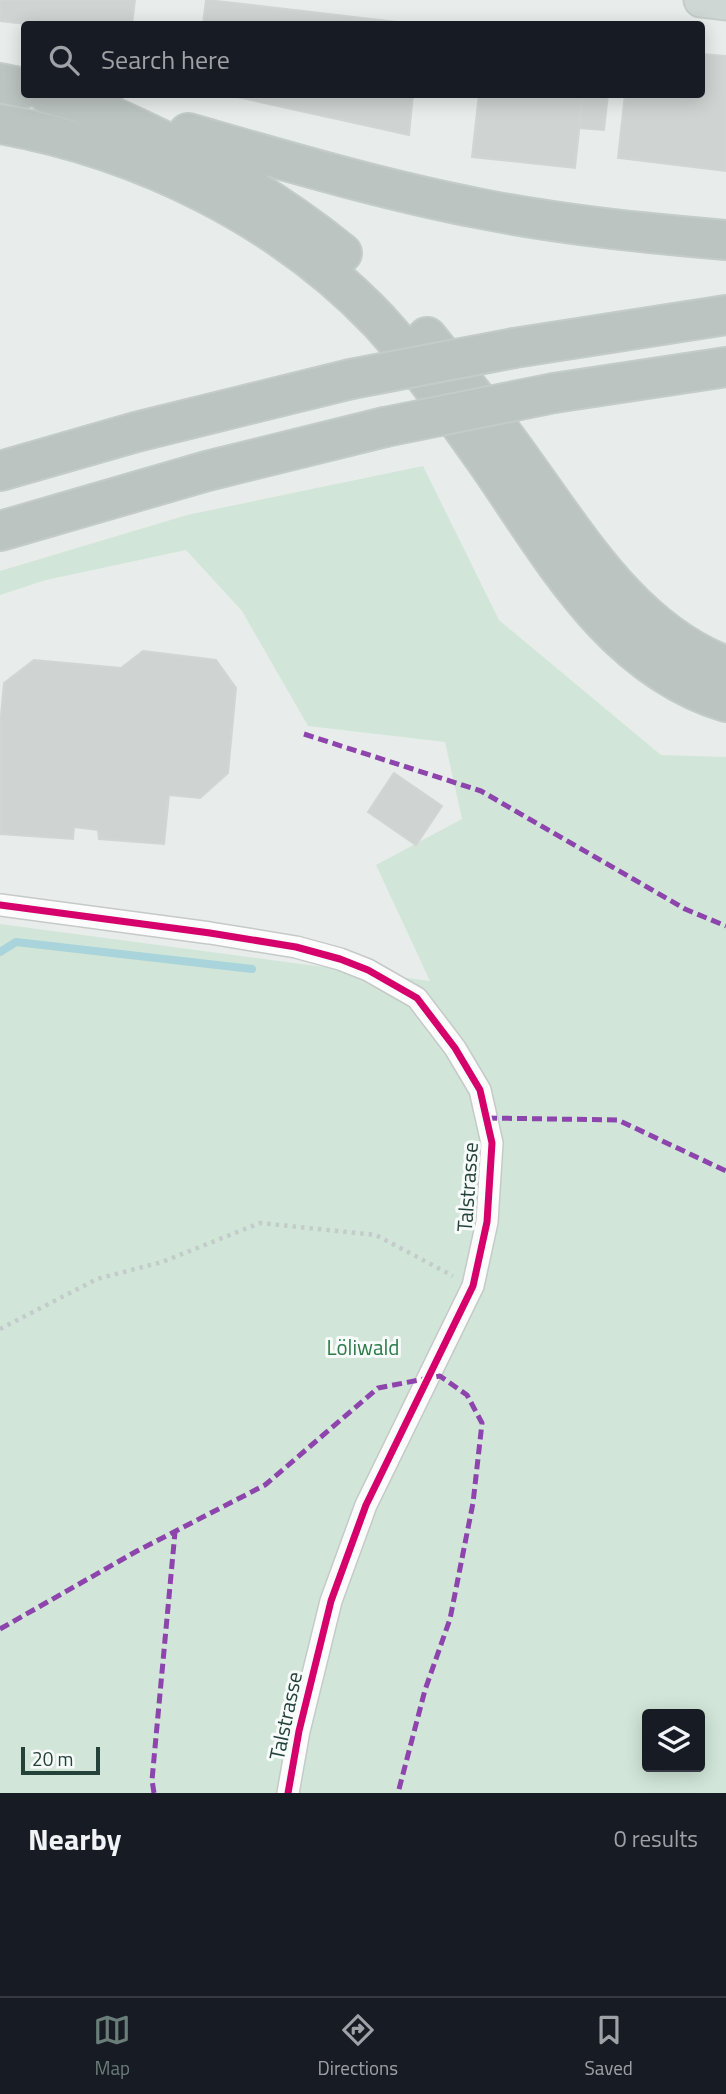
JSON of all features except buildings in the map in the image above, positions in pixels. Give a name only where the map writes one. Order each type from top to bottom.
[{"type":"highway","points":[[0,83],[21,88]]},
{"type":"highway","points":[[64,99],[330,174],[446,202],[586,226],[726,240]]},
{"type":"highway","points":[[64,99],[168,141],[241,180],[298,218],[346,257],[423,333],[585,547],[631,602],[678,642],[726,666]]},
{"type":"highway","points":[[0,124],[81,143],[181,181],[266,229],[325,272],[379,322],[433,388],[565,576],[600,619],[622,641],[658,669],[703,694],[726,702]]},
{"type":"highway","points":[[0,471],[136,432],[351,379],[514,348],[726,315]]},
{"type":"highway","points":[[0,531],[207,471],[385,427],[556,393],[726,367]]},
{"type":"highway","points":[[556,393],[726,389]]},
{"type":"main road","points":[[701,0],[726,3]]},
{"type":"street","name":"Talstrasse","points":[[0,905],[296,947],[368,970],[417,998],[455,1048],[480,1090],[492,1143],[486,1222],[472,1286],[366,1505],[335,1589],[299,1731],[288,1793]]},
{"type":"path","points":[[0,1329],[97,1279],[162,1262],[260,1223],[376,1235],[472,1286]]},
{"type":"green space","name":"Löliwald","points":[[423,466],[499,620],[661,755],[726,757],[726,1793],[0,1793],[0,924],[430,981],[376,865],[462,819],[445,742],[308,726],[242,611],[186,550],[46,580],[0,595],[0,571],[187,515]]},
{"type":"waterway","points":[[0,952],[16,942],[252,969]]},
{"type":"marked path","points":[[304,734],[481,791],[685,909],[726,926]]},
{"type":"marked path","points":[[487,1118],[618,1120],[726,1171]]},
{"type":"marked path","points":[[0,1629],[137,1551],[265,1485],[378,1388],[440,1376],[467,1395],[482,1423],[473,1503],[450,1619],[425,1690],[398,1793]]},
{"type":"marked path","points":[[154,1793],[152,1780],[175,1532]]},
{"type":"cycle path","points":[[0,905],[210,933],[296,947],[340,959],[368,970],[417,998],[455,1048],[480,1090],[492,1143],[487,1222],[473,1286],[366,1505],[331,1601],[299,1731],[288,1793]]}]
